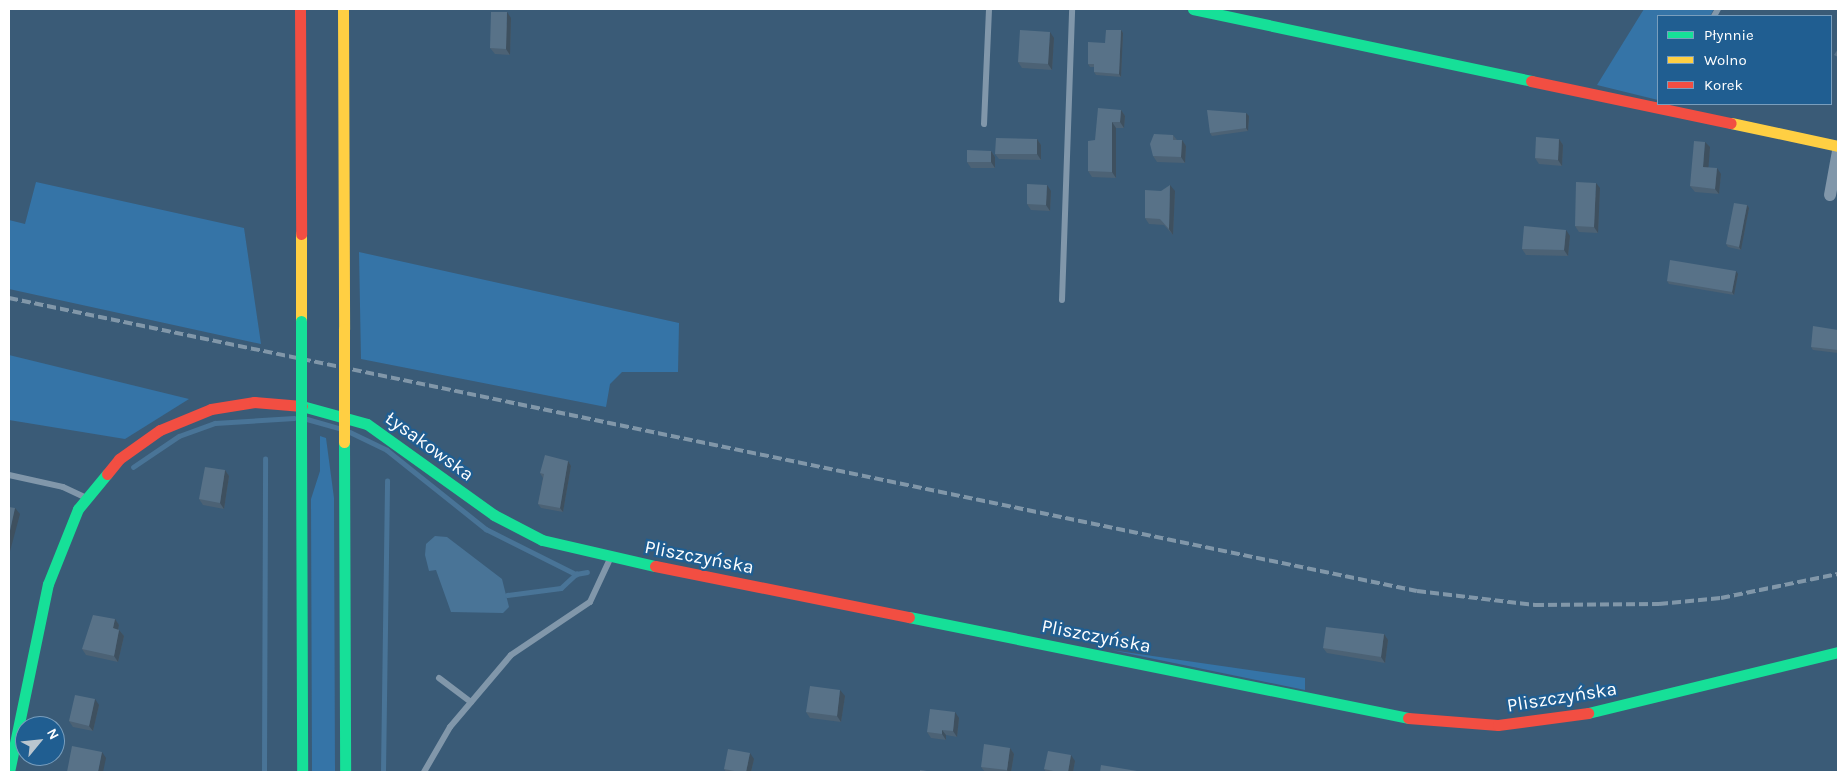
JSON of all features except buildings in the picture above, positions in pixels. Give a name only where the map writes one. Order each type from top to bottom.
[{"type":"main road","points":[[300,9],[302,772]]},
{"type":"main road","points":[[343,9],[345,772]]},
{"type":"main road","points":[[1192,9],[1238,14],[1657,104]]},
{"type":"main road","points":[[1664,106],[1838,146]]},
{"type":"main road","name":"Łysakowska","points":[[9,772],[48,584],[64,536],[85,498],[119,459],[175,422],[224,406],[276,402],[318,407],[367,424],[509,524],[559,546],[610,559]]},
{"type":"main road","name":"Pliszczyńska","points":[[610,559],[1445,724],[1515,725],[1579,716],[1838,652]]},
{"type":"street","points":[[1830,195],[1838,151]]},
{"type":"lane","points":[[984,124],[989,9]]},
{"type":"lane","points":[[1062,300],[1072,9]]},
{"type":"lane","points":[[9,475],[63,488],[85,498]]},
{"type":"lane","points":[[424,772],[432,753],[471,702],[522,645],[581,611],[595,595],[610,559]]},
{"type":"lane","points":[[439,678],[471,702]]},
{"type":"shaded area","points":[[1644,9],[1714,9],[1711,15],[1657,15],[1657,100],[1597,85]]},
{"type":"shaded area","points":[[36,182],[244,228],[261,344],[9,289],[9,220],[25,224]]},
{"type":"shaded area","points":[[359,252],[679,323],[678,372],[622,372],[610,384],[606,407],[361,359]]},
{"type":"shaded area","points":[[9,355],[189,399],[125,439],[9,420]]},
{"type":"shaded area","points":[[320,436],[326,438],[334,498],[335,772],[312,772],[311,499],[320,471]]},
{"type":"shaded area","points":[[435,536],[447,537],[502,579],[509,607],[503,613],[451,612],[436,570],[429,571],[425,555],[426,544]]},
{"type":"shaded area","points":[[1111,650],[1305,678],[1305,690]]},
{"type":"waterway","points":[[133,467],[179,436],[215,423],[294,418]]},
{"type":"waterway","points":[[307,419],[338,428]]},
{"type":"waterway","points":[[350,432],[387,450],[486,529],[576,574]]},
{"type":"waterway","points":[[264,772],[265,459]]},
{"type":"waterway","points":[[383,772],[387,481]]},
{"type":"waterway","points":[[507,595],[561,588],[576,574],[587,572]]},
{"type":"railway","points":[[9,298],[1417,591],[1535,605],[1659,604],[1721,598],[1838,574]]},
{"type":"traffic: fast","points":[[1193,9],[1531,81]]},
{"type":"traffic: fast","points":[[301,321],[301,433]]},
{"type":"traffic: fast","points":[[302,406],[367,424],[494,515],[542,540],[655,566]]},
{"type":"traffic: fast","points":[[301,433],[302,772]]},
{"type":"traffic: fast","points":[[344,442],[345,772]]},
{"type":"traffic: fast","points":[[9,772],[48,584],[78,509],[107,474]]},
{"type":"traffic: fast","points":[[909,617],[1408,718]]},
{"type":"traffic: fast","points":[[1588,713],[1838,652]]},
{"type":"traffic: slow","points":[[343,9],[344,329]]},
{"type":"traffic: slow","points":[[1731,123],[1838,146]]},
{"type":"traffic: slow","points":[[301,234],[301,321]]},
{"type":"traffic: slow","points":[[344,329],[344,442]]},
{"type":"traffic: jam","points":[[300,9],[301,234]]},
{"type":"traffic: jam","points":[[1531,81],[1731,123]]},
{"type":"traffic: jam","points":[[107,474],[119,459],[160,430],[211,409],[254,402],[302,406]]},
{"type":"traffic: jam","points":[[655,566],[909,617]]},
{"type":"traffic: jam","points":[[1408,718],[1498,725],[1588,713]]}]
